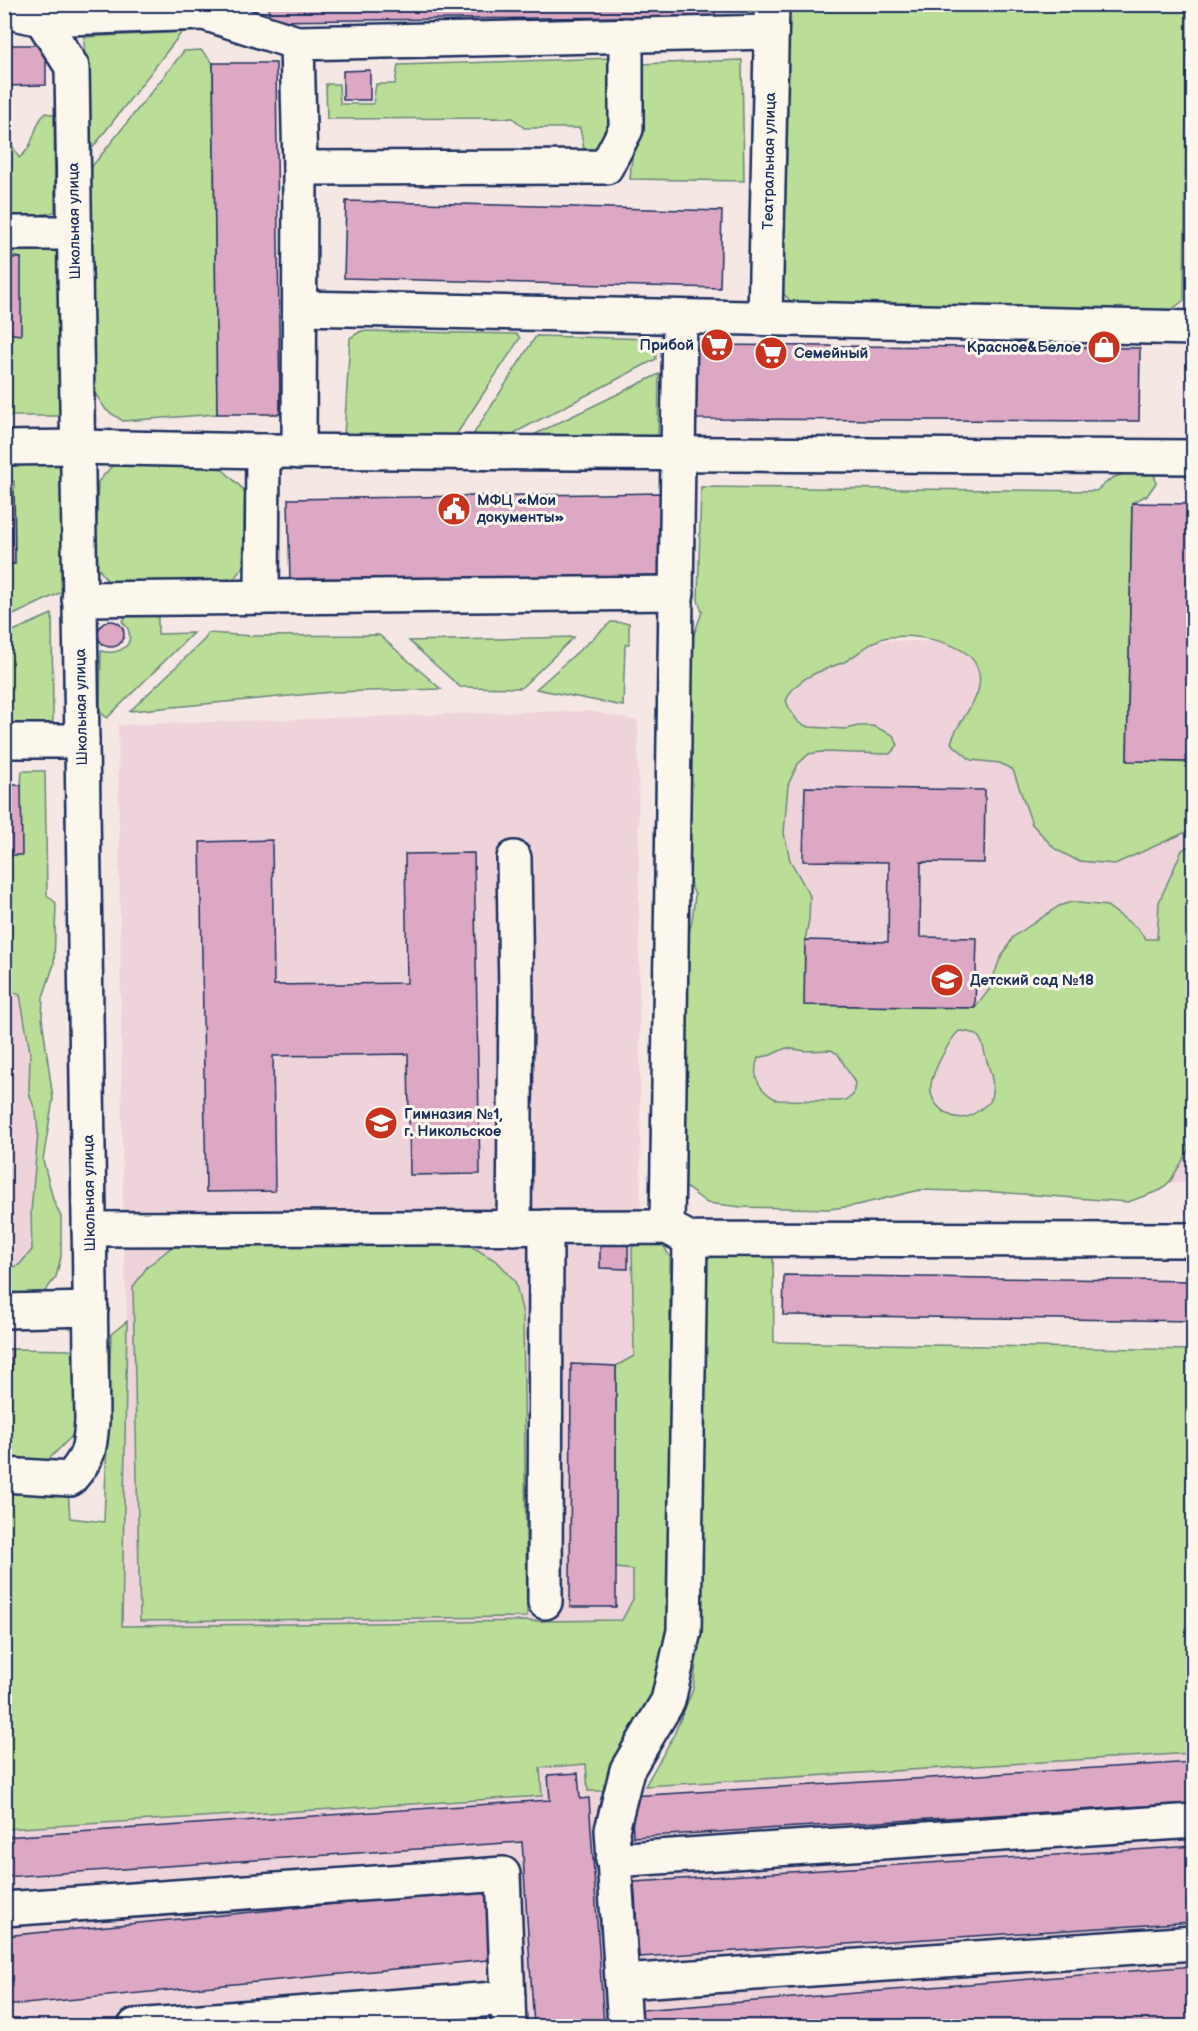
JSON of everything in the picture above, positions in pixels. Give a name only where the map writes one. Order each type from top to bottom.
[{"type":"street","points":[[4,11],[204,13],[297,43],[626,35],[772,18]]},
{"type":"street","name":"Школьная улица","points":[[4,1475],[70,1479],[85,1462],[90,1445],[92,1421],[72,67],[37,12]]},
{"type":"street","name":"Театральная улица","points":[[765,318],[772,18]]},
{"type":"street","points":[[300,168],[606,166],[626,129],[626,35]]},
{"type":"street","points":[[297,43],[300,168],[299,452]]},
{"type":"street","points":[[4,233],[75,233]]},
{"type":"street","points":[[300,308],[1194,328]]},
{"type":"street","points":[[625,2026],[612,1830],[627,1770],[668,1701],[684,1631],[679,1233],[677,592],[680,316]]},
{"type":"street","points":[[4,448],[78,447],[263,452],[1194,457]]},
{"type":"street","points":[[262,597],[263,452]]},
{"type":"street","points":[[79,599],[677,592]]},
{"type":"street","points":[[4,741],[82,741]]},
{"type":"street","points":[[513,858],[516,997],[514,1228]]},
{"type":"street","points":[[545,1602],[546,1227]]},
{"type":"street","points":[[89,1229],[546,1227],[679,1233],[1194,1240]]},
{"type":"street","points":[[4,1311],[91,1309]]},
{"type":"street","points":[[614,1860],[1194,1821]]},
{"type":"street","points":[[4,1909],[503,1874],[509,2012],[135,2026]]},
{"type":"street","points":[[622,1982],[1194,1942]]},
{"type":"shaded area","name":"Детский сад №18","points":[[704,638],[1061,643],[1193,794],[1193,1183],[697,1177]]},
{"type":"shaded area","name":"Гимназия №1, г. Никольское","points":[[590,711],[638,721],[643,1600],[633,1599],[622,1620],[122,1626],[127,1321],[123,1229],[118,725]]},
{"type":"shaded area","points":[[4,917],[39,918],[43,1286],[5,1286]]},
{"type":"shaded area","points":[[1193,1753],[1193,2026],[5,2026],[5,1829],[542,1796],[539,1768],[586,1763],[588,1791]]},
{"type":"green space","points":[[781,5],[1187,5],[1184,300],[1164,316],[803,314],[776,286]]},
{"type":"green space","points":[[182,32],[87,155],[84,37]]},
{"type":"green space","points":[[201,50],[213,63],[217,414],[123,421],[106,410],[92,389],[86,174],[184,51]]},
{"type":"green space","points":[[613,58],[615,127],[605,153],[588,153],[584,149],[580,128],[524,128],[513,118],[327,119],[326,84],[339,84],[340,104],[373,104],[376,84],[395,84],[398,65]]},
{"type":"green space","points":[[742,60],[744,181],[630,179],[640,64]]},
{"type":"green space","points":[[46,113],[54,115],[55,212],[40,215],[5,215],[5,132],[19,158],[29,147],[38,123]]},
{"type":"green space","points":[[5,237],[68,237],[67,416],[5,416],[4,333],[21,258],[5,254]]},
{"type":"green space","points":[[361,331],[517,334],[520,338],[454,438],[344,436],[350,338]]},
{"type":"green space","points":[[536,336],[655,339],[656,359],[499,441],[469,441]]},
{"type":"green space","points":[[659,374],[658,435],[653,440],[523,440]]},
{"type":"green space","points":[[64,452],[68,589],[5,619],[5,564],[15,563],[14,481],[5,481],[4,453]]},
{"type":"green space","points":[[118,459],[212,459],[245,491],[243,567],[230,584],[112,587],[95,564],[98,482]]},
{"type":"green space","name":"Детский сад №18","points":[[1141,468],[1154,472],[1156,483],[1146,497],[1132,503],[1127,760],[1193,763],[1193,829],[1115,864],[1078,861],[1055,849],[1032,824],[1013,770],[1000,763],[971,760],[951,743],[979,688],[980,678],[971,658],[963,651],[939,641],[900,636],[884,638],[873,643],[846,661],[805,679],[790,693],[786,701],[799,723],[809,727],[846,729],[873,726],[893,735],[898,745],[890,754],[821,752],[809,754],[798,764],[788,785],[784,833],[790,860],[810,896],[805,940],[805,1005],[975,1008],[989,990],[999,961],[1013,937],[1059,906],[1071,902],[1107,906],[1137,928],[1146,939],[1157,939],[1159,902],[1182,850],[1193,844],[1193,1134],[1186,1155],[1171,1180],[1161,1190],[1128,1202],[996,1192],[920,1190],[853,1206],[829,1209],[741,1207],[707,1203],[675,1179],[683,956],[692,921],[695,895],[682,865],[690,660],[693,637],[702,612],[698,600],[701,487],[1096,491],[1112,478]],"holes":[[[959,1031],[975,1034],[981,1040],[992,1078],[990,1102],[970,1116],[960,1118],[941,1109],[936,1104],[931,1091],[932,1078],[938,1064]],[[786,1048],[806,1051],[831,1050],[838,1054],[855,1083],[853,1095],[846,1100],[837,1101],[777,1100],[771,1096],[758,1083],[756,1077],[758,1058]]]},
{"type":"green space","points":[[134,610],[158,610],[158,634],[193,633],[107,718],[100,712],[101,651],[113,652],[123,649],[129,641],[129,636],[128,629],[122,621]]},
{"type":"green space","points":[[52,614],[53,719],[50,730],[5,729],[4,635]]},
{"type":"green space","points":[[611,622],[629,623],[629,644],[625,645],[623,706],[536,689]]},
{"type":"green space","points":[[208,633],[253,636],[379,635],[441,689],[332,692],[130,711],[205,639]]},
{"type":"green space","points":[[574,637],[521,688],[460,687],[409,641]]},
{"type":"green space","points":[[22,771],[45,771],[47,895],[56,903],[54,964],[43,997],[42,1018],[53,1099],[43,1160],[53,1199],[61,1217],[61,1257],[56,1277],[43,1294],[5,1302],[5,1269],[19,1265],[32,1250],[31,1212],[38,1133],[36,1113],[29,1093],[30,1052],[20,995],[5,989],[5,855]]},
{"type":"green space","points":[[454,1236],[498,1262],[515,1281],[523,1314],[527,1617],[140,1621],[133,1287],[147,1267],[178,1242]]},
{"type":"green space","points":[[642,1242],[662,1243],[670,1257],[669,1610],[665,1660],[643,1717],[603,1791],[588,1791],[586,1764],[540,1768],[542,1796],[5,1829],[5,1493],[29,1490],[68,1491],[70,1518],[104,1522],[111,1334],[127,1321],[122,1626],[622,1620],[633,1599],[633,1570],[616,1568],[616,1366],[634,1356],[632,1247]]},
{"type":"green space","points":[[707,1246],[773,1253],[774,1342],[1193,1350],[1193,1753],[645,1786],[673,1737],[693,1689],[701,1620]]},
{"type":"green space","points":[[12,1349],[77,1350],[78,1430],[45,1463],[5,1461],[5,1409],[10,1409]]},
{"type":"building","points":[[269,4],[715,4],[715,16],[269,21]]},
{"type":"building","points":[[4,45],[46,45],[46,85],[4,86]]},
{"type":"building","points":[[213,63],[276,63],[280,414],[217,414]]},
{"type":"building","points":[[370,70],[370,100],[343,100],[343,71]]},
{"type":"building","points":[[346,201],[722,211],[720,288],[344,278]]},
{"type":"building","points":[[4,258],[21,258],[21,335],[4,333]]},
{"type":"building","points":[[697,345],[1140,348],[1139,421],[696,419]]},
{"type":"building","points":[[4,492],[14,492],[15,564],[4,564]]},
{"type":"building","points":[[662,493],[664,575],[290,581],[288,499]]},
{"type":"building","points":[[1132,503],[1194,504],[1189,762],[1127,761]]},
{"type":"building","points":[[111,621],[120,625],[124,634],[120,643],[111,647],[102,643],[98,634],[102,625]]},
{"type":"building","points":[[4,785],[21,785],[22,855],[4,855]]},
{"type":"building","points":[[805,787],[985,790],[984,863],[921,862],[920,937],[977,938],[975,1008],[804,1005],[805,940],[888,942],[889,862],[803,861]]},
{"type":"building","points":[[272,840],[274,985],[407,983],[405,854],[474,853],[480,1174],[410,1175],[408,1054],[273,1056],[275,1191],[206,1192],[200,842]]},
{"type":"building","points":[[600,1245],[628,1245],[628,1269],[600,1268]]},
{"type":"building","points":[[784,1275],[1194,1281],[1194,1321],[783,1315]]},
{"type":"building","points":[[4,1349],[12,1349],[10,1409],[4,1409]]},
{"type":"building","points":[[571,1364],[616,1366],[616,1607],[570,1607]]},
{"type":"building","points":[[1194,1762],[1194,1803],[633,1837],[631,1796]]},
{"type":"building","points":[[578,1773],[580,1799],[589,1798],[604,2026],[534,2026],[522,1842],[4,1877],[4,1837],[550,1800],[548,1775]]},
{"type":"building","points":[[1194,1846],[1194,1922],[639,1957],[634,1882]]},
{"type":"building","points":[[490,1889],[498,1959],[4,2006],[4,1936]]},
{"type":"building","points":[[1194,1966],[1194,2026],[642,2026],[641,2010]]},
{"type":"place","name":"Прибой","points":[[717,345]]},
{"type":"place","name":"Красное&Белое","points":[[1104,347]]},
{"type":"place","name":"Семейный","points":[[771,353]]},
{"type":"place","name":"МФЦ «Мои документы»","points":[[454,509]]},
{"type":"place","name":"Детский сад №18","points":[[947,980]]},
{"type":"place","name":"Гимназия №1, г. Никольское","points":[[381,1123]]}]
